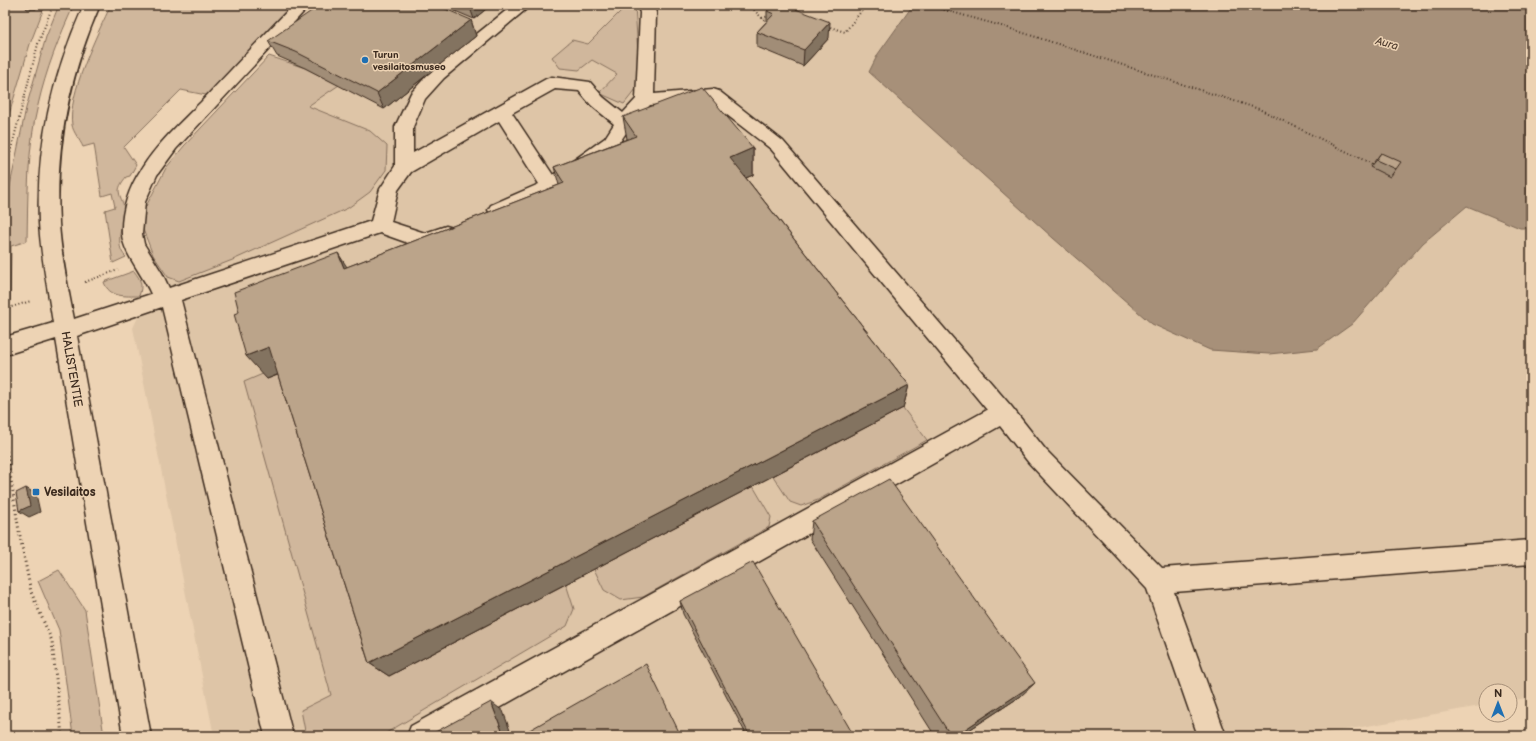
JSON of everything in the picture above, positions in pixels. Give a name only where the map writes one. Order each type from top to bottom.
[{"type":"street","name":"HALISTENTIE","points":[[92,5],[79,33],[67,66],[58,98],[50,156],[49,216],[51,240],[93,502],[137,736]]},
{"type":"street","points":[[279,736],[166,298],[137,249],[132,234],[135,202],[149,172],[170,145],[302,5]]},
{"type":"street","points":[[404,167],[404,127],[417,98],[438,74],[523,5]]},
{"type":"street","points":[[481,217],[551,187],[610,142],[624,123],[645,100],[648,13],[646,5]]},
{"type":"street","points":[[380,226],[389,189],[404,167],[552,82],[584,86],[597,101],[624,123]]},
{"type":"street","points":[[645,100],[713,95],[777,145],[1003,413],[1037,456],[1157,581],[1212,736]]},
{"type":"street","points":[[502,111],[551,187]]},
{"type":"street","points":[[5,346],[65,330],[166,298],[380,226],[425,241],[460,226]]},
{"type":"street","points":[[421,736],[1003,413]]},
{"type":"street","points":[[1157,581],[1531,552]]},
{"type":"path","points":[[5,174],[38,44],[53,5]]},
{"type":"path","points":[[749,5],[762,18],[771,24]]},
{"type":"path","points":[[822,24],[845,32],[866,5]]},
{"type":"path","points":[[927,5],[1005,27],[1259,109],[1372,164]]},
{"type":"path","points":[[762,18],[769,16]]},
{"type":"path","points":[[103,276],[115,272]]},
{"type":"path","points":[[5,309],[28,302]]},
{"type":"path","points":[[5,442],[31,592],[52,641],[62,736]]},
{"type":"path","points":[[15,501],[22,498]]},
{"type":"shaded area","points":[[5,5],[45,5],[30,44],[5,128]]},
{"type":"shaded area","points":[[59,5],[74,5],[53,54],[34,122],[28,190],[27,241],[11,246],[10,303],[5,305],[5,210],[26,108],[46,37]]},
{"type":"shaded area","points":[[111,5],[293,5],[206,95],[181,90],[124,147],[136,165],[130,176],[126,177],[120,185],[119,189],[124,209],[120,234],[120,246],[126,257],[113,263],[105,210],[115,207],[112,193],[102,196],[94,144],[83,147],[72,125],[74,98],[79,81]]},
{"type":"shaded area","points":[[317,5],[913,5],[878,54],[1352,324],[1423,243],[1467,206],[1520,228],[1531,228],[1531,697],[1518,699],[1518,683],[1478,683],[1478,706],[1311,736],[214,736],[133,328],[202,177],[304,69],[277,56]]},
{"type":"shaded area","points":[[617,5],[635,5],[639,71],[636,89],[624,104],[599,93],[617,74],[592,60],[579,70],[560,68],[552,57],[572,40],[588,44],[624,8]]},
{"type":"shaded area","points":[[269,56],[305,68],[339,85],[308,106],[370,131],[387,146],[386,170],[370,192],[348,208],[235,259],[179,281],[168,277],[153,255],[142,227],[143,212],[166,168],[184,146]]},
{"type":"shaded area","points":[[134,271],[141,283],[139,296],[118,295],[106,287],[104,282]]},
{"type":"shaded area","points":[[289,370],[389,676],[566,584],[574,609],[567,626],[381,736],[306,736],[301,710],[331,695],[244,382],[265,373]]},
{"type":"shaded area","points":[[903,408],[927,440],[818,500],[801,506],[790,502],[773,476]]},
{"type":"shaded area","points":[[753,486],[771,517],[769,527],[643,597],[621,600],[604,590],[594,569]]},
{"type":"shaded area","points":[[59,570],[85,610],[104,736],[73,736],[59,630],[38,581]]},
{"type":"water","name":"Aura","points":[[913,5],[1531,5],[1531,228],[1520,228],[1467,206],[1423,243],[1352,324],[1317,349],[1269,354],[1210,350],[1152,324],[1053,238],[869,72],[878,54]]},
{"type":"building","name":"Turun vesilaitosmuseo","points":[[320,5],[436,5],[471,20],[377,93],[296,52],[268,41]]},
{"type":"building","points":[[774,5],[781,7],[785,5],[830,22],[804,50],[757,32],[774,14],[767,11]]},
{"type":"building","points":[[702,87],[753,148],[730,158],[909,385],[369,663],[269,347],[246,356],[234,314],[239,312],[234,292],[338,253],[344,268],[564,183],[554,167],[636,136],[623,117]]},
{"type":"building","points":[[1381,153],[1401,162],[1396,169],[1376,160]]},
{"type":"building","points":[[889,479],[1035,683],[955,736],[951,736],[812,521]]},
{"type":"building","points":[[26,488],[30,506],[19,511],[16,493]]},
{"type":"building","points":[[753,562],[854,736],[750,736],[680,601]]},
{"type":"building","points":[[646,664],[679,732],[672,736],[519,736]]},
{"type":"building","points":[[491,702],[504,736],[428,736]]},
{"type":"place","name":"Turun vesilaitosmuseo","points":[[365,60]]},
{"type":"place","name":"Vesilaitos","points":[[36,492]]}]
